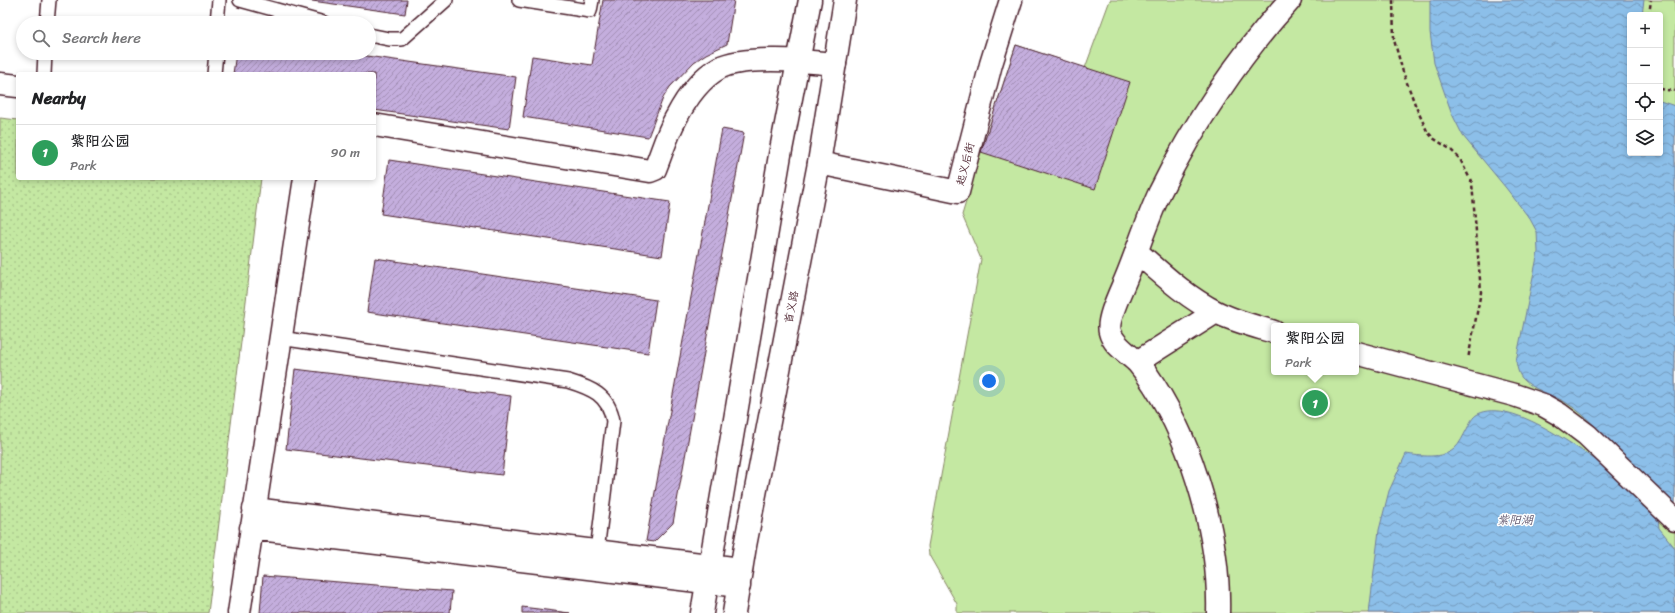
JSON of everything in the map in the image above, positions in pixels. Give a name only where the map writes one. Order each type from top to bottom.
[{"type":"street","points":[[702,613],[779,163],[810,0]]},
{"type":"street","name":"首义路","points":[[734,613],[819,163],[845,0]]},
{"type":"street","name":"起义后街","points":[[819,163],[958,192],[992,64],[1011,0]]},
{"type":"street","points":[[1218,613],[1212,535],[1193,468],[1168,406],[1146,372],[1121,348],[1109,331],[1114,310],[1160,193],[1195,129],[1243,57],[1290,0]]},
{"type":"street","points":[[376,125],[650,171],[655,169],[675,120],[688,97],[707,76],[719,68],[739,62],[798,61],[834,64]]},
{"type":"street","points":[[0,84],[16,86]]},
{"type":"street","points":[[239,613],[305,180]]},
{"type":"street","points":[[1137,252],[1174,284],[1216,312],[1271,331]]},
{"type":"street","points":[[1137,362],[1216,312]]},
{"type":"street","points":[[1359,354],[1514,395],[1543,405],[1571,423],[1615,462],[1670,515]]},
{"type":"street","points":[[253,519],[597,551],[708,574]]},
{"type":"street","points":[[253,519],[740,577]]},
{"type":"lane","points":[[48,16],[49,0]]},
{"type":"lane","points":[[218,16],[219,0]]},
{"type":"lane","points":[[240,0],[298,16]]},
{"type":"lane","points":[[376,36],[389,39],[402,39],[446,0]]},
{"type":"lane","points":[[519,0],[590,11],[592,0]]},
{"type":"lane","points":[[44,72],[45,60]]},
{"type":"lane","points":[[214,72],[215,60]]},
{"type":"lane","points":[[280,338],[568,381],[593,390],[609,406],[613,421],[597,551]]},
{"type":"path","points":[[1393,0],[1394,40],[1403,72],[1416,107],[1427,131],[1433,138],[1450,149],[1460,159],[1472,183],[1481,292],[1464,382]]},
{"type":"path","points":[[1649,12],[1651,0]]},
{"type":"path","points":[[1663,89],[1675,91]]},
{"type":"green space","points":[[1110,0],[1675,0],[1675,613],[957,613],[957,604],[929,555],[928,546],[981,259],[962,215],[1016,45],[1085,68]]},
{"type":"green space","points":[[0,118],[16,120],[16,180],[261,180],[208,613],[0,613]]},
{"type":"water","name":"紫阳湖","points":[[1430,0],[1644,0],[1642,12],[1627,12],[1627,156],[1663,156],[1663,102],[1675,106],[1675,503],[1672,503],[1658,517],[1659,528],[1675,548],[1675,613],[1369,613],[1379,530],[1389,491],[1406,454],[1437,456],[1449,452],[1458,445],[1474,417],[1478,414],[1492,411],[1509,413],[1527,419],[1546,428],[1609,469],[1621,455],[1581,413],[1565,402],[1531,386],[1522,378],[1519,372],[1516,361],[1538,252],[1537,232],[1530,219],[1463,136],[1452,114],[1434,63],[1430,32]]},
{"type":"building","points":[[305,0],[407,0],[405,14]]},
{"type":"building","points":[[603,0],[734,0],[727,44],[706,54],[694,62],[670,87],[663,98],[648,137],[523,117],[532,56],[592,65]]},
{"type":"building","points":[[1016,45],[1130,82],[1095,189],[981,152]]},
{"type":"building","points":[[376,57],[516,77],[509,129],[376,110],[376,72],[233,72],[235,60],[376,60]]},
{"type":"building","points":[[722,129],[744,133],[673,523],[654,542],[646,541]]},
{"type":"building","points":[[389,160],[670,202],[662,256],[381,214]]},
{"type":"building","points":[[375,258],[656,300],[648,353],[367,312]]},
{"type":"building","points":[[295,369],[511,396],[502,475],[286,449]]},
{"type":"building","points":[[263,576],[452,591],[450,613],[260,613]]},
{"type":"building","points":[[522,607],[570,613],[522,613]]},
{"type":"place","name":"紫阳公园","points":[[1315,403]]}]
